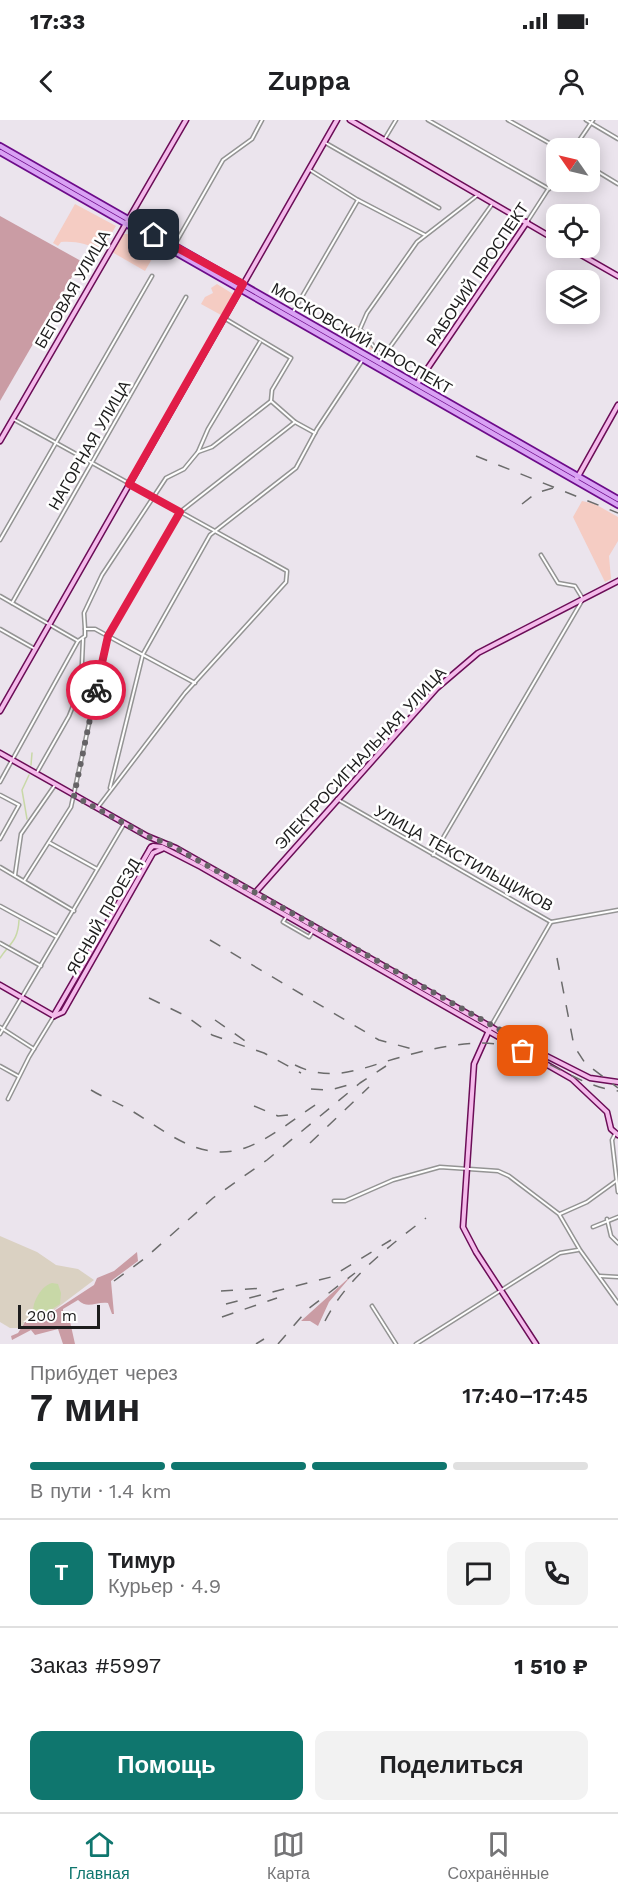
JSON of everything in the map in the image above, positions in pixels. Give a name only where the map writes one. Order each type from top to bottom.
[{"type":"main road","name":"МОСКОВСКИЙ ПРОСПЕКТ","points":[[0,146],[126,221],[174,246],[577,478],[618,499]]},
{"type":"main road","name":"МОСКОВСКИЙ ПРОСПЕКТ","points":[[0,152],[293,313],[365,357],[381,359],[417,384],[577,478],[618,505]]},
{"type":"street","name":"БЕГОВАЯ УЛИЦА","points":[[0,441],[186,120]]},
{"type":"street","points":[[174,246],[223,160],[252,139],[262,120]]},
{"type":"street","points":[[1,709],[338,120]]},
{"type":"street","points":[[350,120],[546,234]]},
{"type":"street","points":[[384,140],[396,120]]},
{"type":"street","points":[[428,120],[546,187]]},
{"type":"street","points":[[508,120],[546,141]]},
{"type":"street","points":[[585,120],[618,139]]},
{"type":"street","points":[[581,138],[592,122]]},
{"type":"street","points":[[324,142],[439,208]]},
{"type":"street","points":[[309,170],[358,200],[425,235]]},
{"type":"street","points":[[600,173],[618,184]]},
{"type":"street","name":"РАБОЧИЙ ПРОСПЕКТ","points":[[417,384],[547,192]]},
{"type":"street","points":[[479,194],[425,235],[361,325],[360,329],[381,359],[494,203]]},
{"type":"street","points":[[293,313],[358,200]]},
{"type":"street","points":[[586,258],[618,276]]},
{"type":"street","points":[[0,540],[152,276]]},
{"type":"street","name":"НАГОРНАЯ УЛИЦА","points":[[12,603],[186,297]]},
{"type":"street","points":[[198,452],[212,447],[271,401],[272,390],[291,358],[224,318]]},
{"type":"street","points":[[36,774],[69,716],[81,686],[85,629],[82,622],[90,597],[166,478],[184,469],[198,452],[208,429],[260,341]]},
{"type":"street","points":[[110,791],[142,654],[214,531],[296,468],[315,434],[365,357]]},
{"type":"street","points":[[271,401],[295,422],[315,434]]},
{"type":"street","points":[[577,478],[618,405]]},
{"type":"street","points":[[12,419],[287,571],[286,582],[195,683],[97,809]]},
{"type":"street","points":[[24,881],[69,811],[108,636],[180,512],[295,422]]},
{"type":"street","points":[[434,855],[583,599],[575,586],[564,586],[558,583],[541,555]]},
{"type":"street","name":"ЭЛЕКТРОСИГНАЛЬНАЯ УЛИЦА","points":[[254,895],[437,688],[478,653],[618,581]]},
{"type":"street","points":[[0,596],[78,641]]},
{"type":"street","points":[[0,629],[35,649]]},
{"type":"street","points":[[85,629],[95,629],[195,683]]},
{"type":"street","points":[[0,782],[78,641],[83,639]]},
{"type":"street","points":[[0,753],[124,824],[151,838],[167,843],[287,916],[580,1085],[607,1112],[611,1129],[616,1134],[612,1140],[618,1192]]},
{"type":"street","points":[[15,875],[21,834],[55,785]]},
{"type":"street","points":[[0,795],[19,806],[0,839]]},
{"type":"street","name":"УЛИЦА ТЕКСТИЛЬЩИКОВ","points":[[337,800],[551,922],[618,910]]},
{"type":"street","points":[[0,1034],[124,824]]},
{"type":"street","name":"ЯСНЫЙ ПРОЕЗД","points":[[8,1099],[18,1076],[150,849],[151,838]]},
{"type":"street","points":[[50,843],[98,870]]},
{"type":"street","name":"ЯСНЫЙ ПРОЕЗД","points":[[150,849],[158,846],[166,849]]},
{"type":"street","name":"ЯСНЫЙ ПРОЕЗД","points":[[54,1016],[63,1012],[153,853],[159,849],[166,849]]},
{"type":"street","points":[[166,849],[590,1078],[618,1083]]},
{"type":"street","points":[[0,867],[74,911]]},
{"type":"street","points":[[0,906],[57,937]]},
{"type":"street","points":[[536,1344],[464,1231],[466,1167],[474,1064],[488,1031],[551,922]]},
{"type":"street","points":[[0,943],[41,966]]},
{"type":"street","points":[[0,985],[54,1016]]},
{"type":"street","points":[[69,989],[70,999]]},
{"type":"street","points":[[2,1028],[34,1049]]},
{"type":"street","points":[[523,1052],[527,1045]]},
{"type":"street","points":[[0,1066],[18,1076]]},
{"type":"street","points":[[334,1201],[355,1198],[393,1180],[440,1167],[491,1169],[508,1176],[559,1214],[580,1250],[618,1303]]},
{"type":"street","points":[[559,1214],[587,1202],[617,1181]]},
{"type":"street","points":[[593,1227],[607,1219],[618,1217]]},
{"type":"street","points":[[607,1219],[611,1236],[618,1243]]},
{"type":"street","points":[[416,1344],[560,1253],[580,1250]]},
{"type":"street","points":[[600,1276],[618,1277]]},
{"type":"street","points":[[372,1306],[396,1344]]},
{"type":"shaded area","points":[[75,204],[116,226],[101,251],[77,243],[61,242],[58,246],[53,243]]},
{"type":"shaded area","points":[[0,216],[81,261],[0,401]]},
{"type":"shaded area","points":[[123,234],[130,234],[157,250],[145,271],[112,252]]},
{"type":"shaded area","points":[[217,284],[233,294],[221,315],[201,304],[205,297],[213,293],[211,288]]},
{"type":"shaded area","points":[[342,322],[358,326],[383,352],[381,355],[342,334],[338,328]]},
{"type":"shaded area","points":[[582,501],[595,504],[618,517],[618,541],[609,556],[611,579],[605,582],[573,517]]},
{"type":"shaded area","points":[[0,1236],[37,1252],[56,1265],[78,1269],[94,1280],[45,1317],[25,1322],[21,1328],[10,1328],[0,1322]]},
{"type":"shaded area","points":[[137,1252],[138,1261],[111,1281],[114,1314],[108,1303],[89,1305],[78,1300],[63,1309],[63,1313],[69,1317],[75,1344],[63,1344],[58,1329],[35,1335],[31,1330],[12,1340],[11,1336],[18,1333],[25,1322],[45,1317],[94,1285],[97,1278],[114,1271]]},
{"type":"shaded area","points":[[352,1275],[329,1302],[318,1326],[310,1321],[301,1321]]},
{"type":"shaded area","points":[[52,1283],[58,1284],[61,1293],[60,1304],[35,1320],[33,1310],[36,1298],[43,1288]]},
{"type":"waterway","points":[[31,765],[32,753]]},
{"type":"waterway","points":[[27,819],[22,790],[29,775]]},
{"type":"waterway","points":[[0,958],[13,941],[19,920]]},
{"type":"railway","points":[[476,456],[618,513]]},
{"type":"railway","points":[[522,504],[536,493],[553,488]]},
{"type":"railway","points":[[210,940],[379,1040],[416,1050]]},
{"type":"railway","points":[[557,958],[574,1046],[585,1063],[618,1088]]},
{"type":"railway","points":[[149,998],[186,1016],[212,1035],[264,1053],[301,1073]]},
{"type":"railway","points":[[215,1020],[251,1045]]},
{"type":"railway","points":[[295,1065],[322,1073],[348,1072],[431,1049],[482,1043],[517,1050],[583,1081],[618,1091]]},
{"type":"railway","points":[[114,1281],[144,1259],[213,1198],[267,1160],[360,1083],[386,1066]]},
{"type":"railway","points":[[311,1089],[330,1090],[356,1083]]},
{"type":"railway","points":[[310,1143],[369,1087]]},
{"type":"railway","points":[[91,1090],[127,1108],[185,1143],[214,1152],[229,1152],[255,1144],[320,1102]]},
{"type":"railway","points":[[254,1106],[278,1116],[298,1114]]},
{"type":"railway","points":[[325,1321],[356,1277],[426,1218]]},
{"type":"railway","points":[[226,1304],[331,1277],[391,1240]]},
{"type":"railway","points":[[278,1344],[308,1309],[355,1273]]},
{"type":"railway","points":[[221,1291],[263,1288]]},
{"type":"railway","points":[[222,1317],[277,1298]]},
{"type":"railway","points":[[256,1344],[264,1339]]},
{"type":"way so far","points":[[96,690],[74,796],[151,838],[167,843],[507,1036],[527,1045],[523,1051]]},
{"type":"route","points":[[96,690],[108,636],[180,512],[129,484],[243,284],[154,235]]}]
